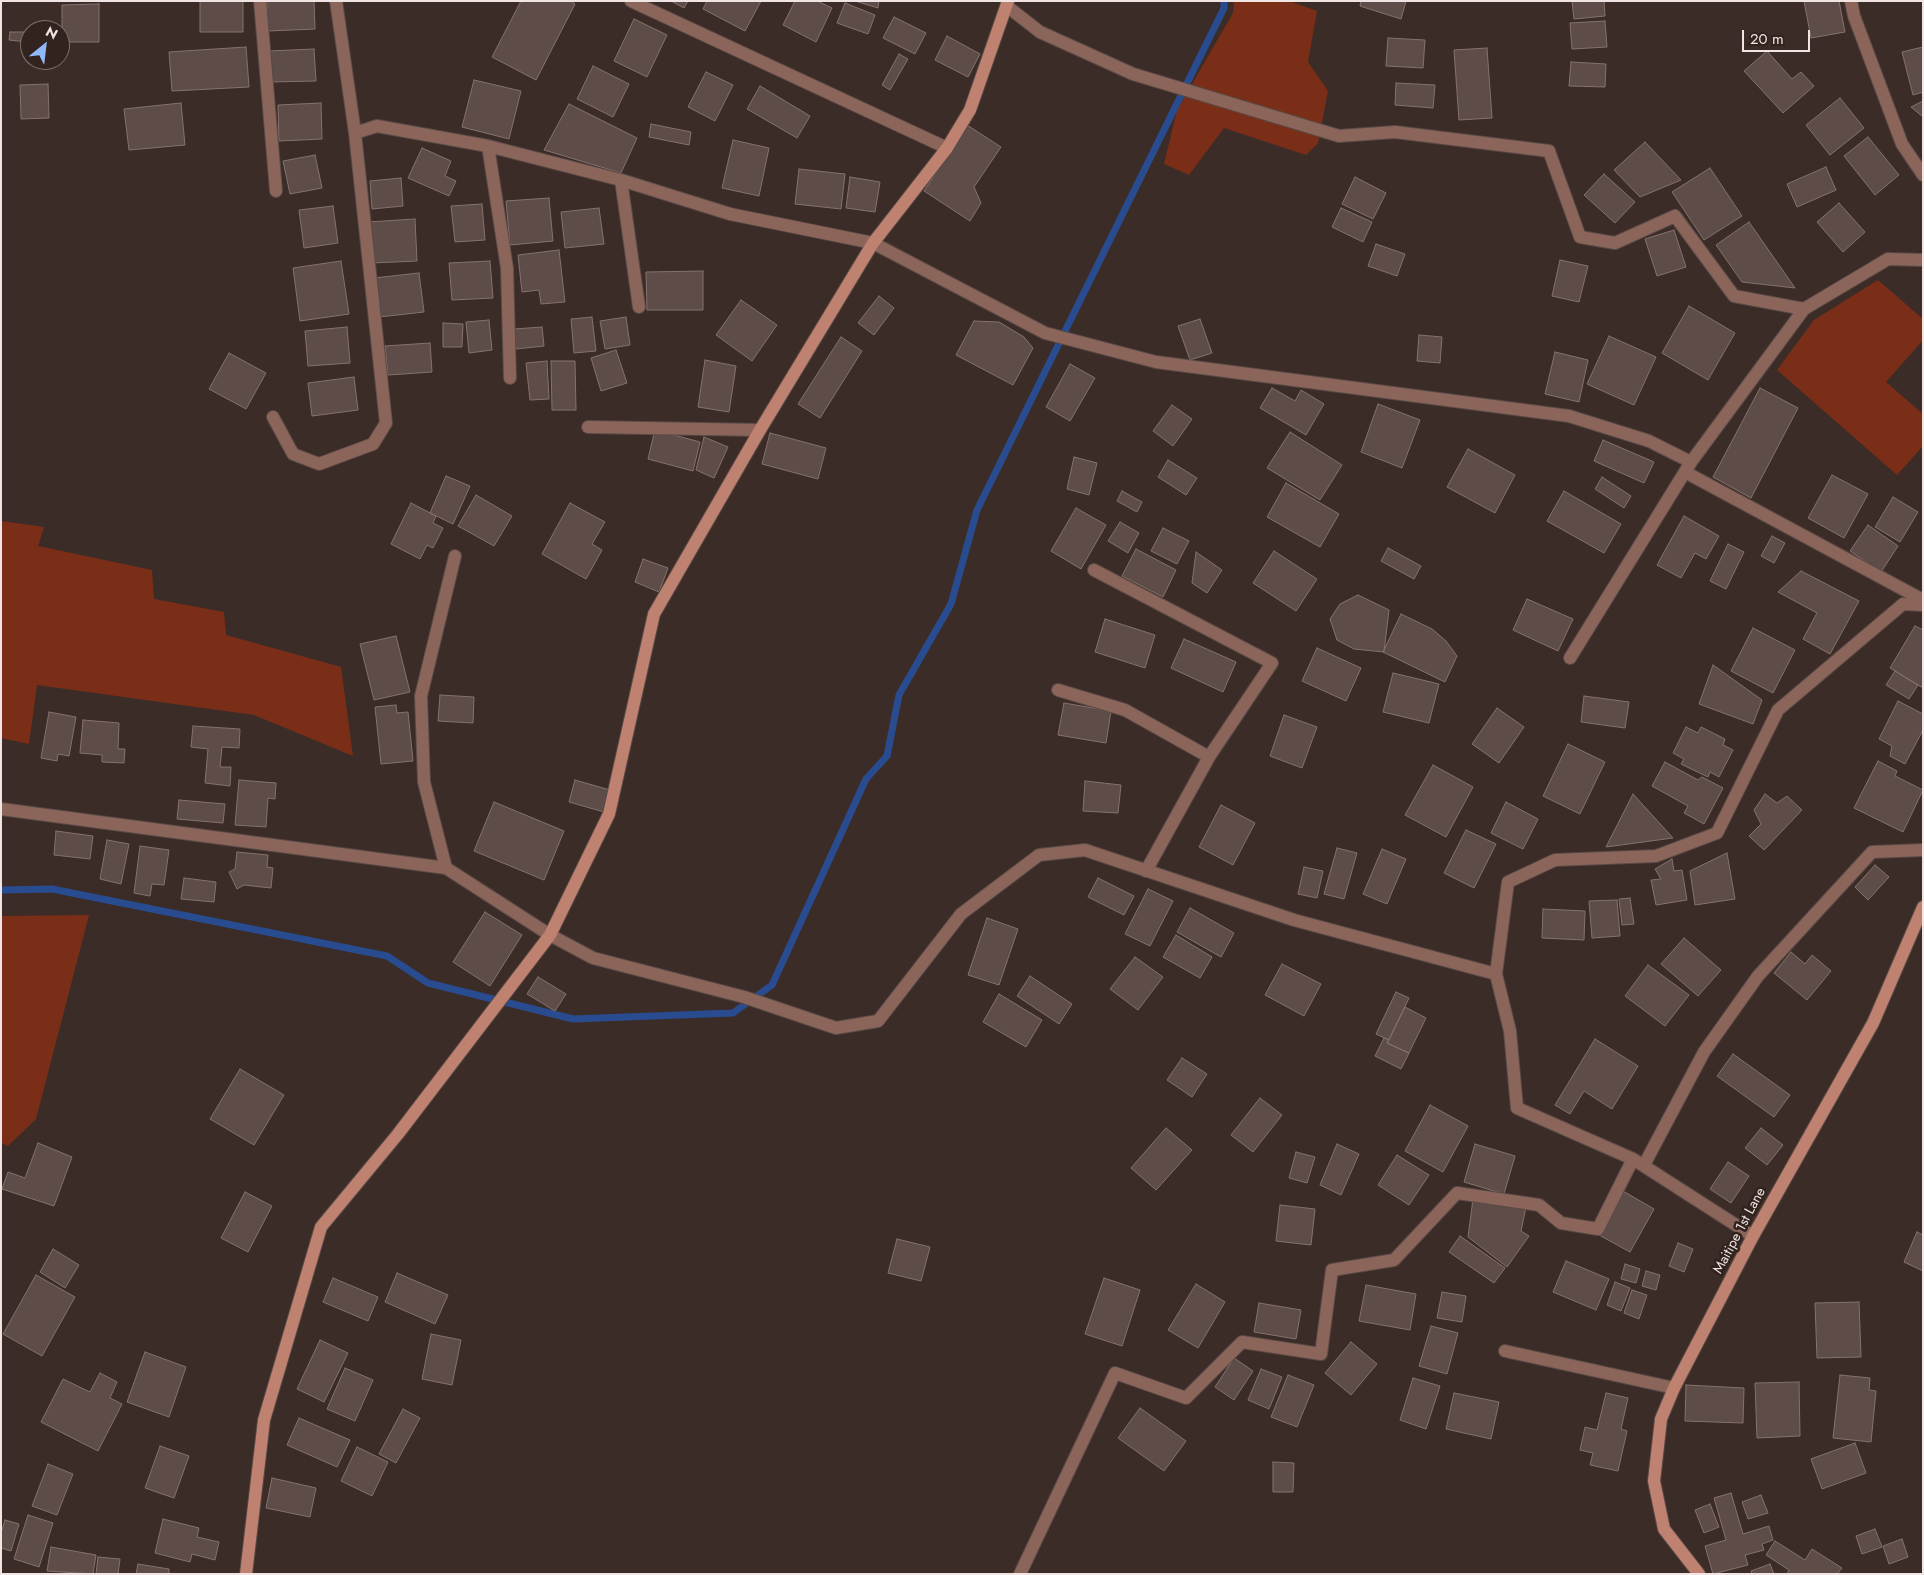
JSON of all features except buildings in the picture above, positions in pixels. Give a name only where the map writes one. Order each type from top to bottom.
[{"type":"street","points":[[260,1],[276,191]]},
{"type":"street","points":[[273,417],[293,454],[319,464],[373,444],[386,423],[355,133],[336,1]]},
{"type":"street","points":[[631,1],[946,148]]},
{"type":"street","points":[[1852,1],[1854,16],[1902,144],[1923,175]]},
{"type":"street","points":[[246,1574],[264,1420],[321,1227],[398,1134],[550,934],[608,814],[654,614],[760,430],[873,243],[946,148],[970,110],[1008,4],[1040,32],[1133,74],[1339,136],[1395,132],[1549,151],[1580,237],[1615,243],[1675,216],[1734,296],[1804,309]]},
{"type":"street","points":[[355,133],[377,126],[488,146],[621,180],[730,214],[873,243],[1046,333],[1146,360],[1569,416],[1649,442],[1688,467],[1923,600]]},
{"type":"street","points":[[488,146],[507,268],[510,378]]},
{"type":"street","points":[[621,180],[639,307]]},
{"type":"street","points":[[1570,658],[1688,467],[1804,309],[1888,260],[1923,260]]},
{"type":"street","points":[[588,427],[760,430]]},
{"type":"street","points":[[446,868],[424,782],[421,696],[455,556]]},
{"type":"street","points":[[1094,570],[1272,663],[1209,757],[1146,871]]},
{"type":"street","points":[[1753,1236],[1638,1162],[1517,1108],[1510,1031],[1496,974],[1508,882],[1555,860],[1656,856],[1717,834],[1778,710],[1903,604],[1923,605]]},
{"type":"street","points":[[1058,690],[1125,710],[1209,757]]},
{"type":"street","points":[[1,809],[446,868],[550,934],[593,958],[744,997],[836,1028],[878,1021],[961,914],[1039,855],[1085,850],[1294,920],[1496,974]]},
{"type":"street","points":[[1020,1574],[1115,1373],[1186,1398],[1242,1342],[1321,1354],[1332,1270],[1394,1260],[1457,1192],[1539,1205],[1562,1222],[1598,1229],[1704,1052],[1758,976],[1872,852],[1923,850]]},
{"type":"street","name":"Maitipe 1st Lane","points":[[1699,1574],[1664,1529],[1654,1481],[1661,1419],[1674,1388],[1753,1236],[1873,1023],[1923,907]]},
{"type":"street","points":[[1505,1351],[1674,1388]]},
{"type":"shaded area","points":[[1234,1],[1289,1],[1317,11],[1308,62],[1328,91],[1318,143],[1306,155],[1224,128],[1189,175],[1164,164],[1177,110],[1233,13]]},
{"type":"shaded area","points":[[1878,280],[1923,319],[1923,340],[1886,382],[1923,414],[1923,446],[1897,475],[1777,370],[1814,320]]},
{"type":"shaded area","points":[[1,521],[44,527],[38,546],[152,570],[154,599],[224,612],[226,635],[341,667],[353,756],[254,715],[37,685],[29,744],[1,738]]},
{"type":"shaded area","points":[[89,915],[36,1119],[8,1146],[1,1143],[1,916]]},
{"type":"waterway","points":[[1,890],[52,889],[387,956],[428,983],[573,1019],[733,1013],[772,985],[866,779],[887,756],[899,695],[951,604],[977,510],[1224,8],[1224,1]]}]
